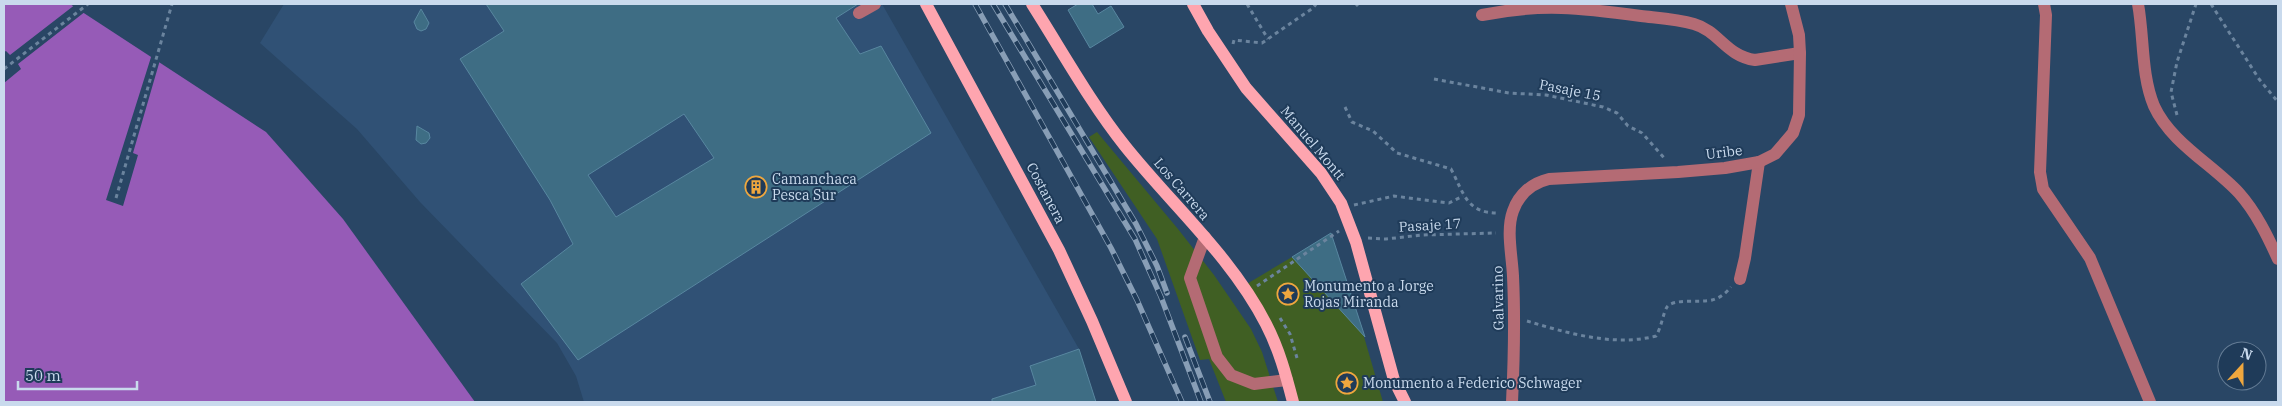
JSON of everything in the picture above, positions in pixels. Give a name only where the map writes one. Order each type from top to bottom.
[{"type":"main road","name":"Costanera","points":[[926,4],[1059,250],[1089,312],[1126,402]]},
{"type":"main road","name":"Los Carrera","points":[[1032,4],[1113,130],[1148,174],[1226,262],[1265,322],[1275,343],[1293,402]]},
{"type":"main road","name":"Manuel Montt","points":[[1193,4],[1208,31],[1246,88],[1329,184],[1341,203],[1350,224],[1394,380],[1405,402]]},
{"type":"street","points":[[859,13],[875,4]]},
{"type":"street","name":"Uribe","points":[[1521,196],[1535,184],[1549,179],[1678,172],[1759,162],[1782,148],[1797,124],[1800,105],[1799,35],[1792,4]]},
{"type":"street","points":[[2044,4],[2046,15],[2040,172],[2043,189],[2090,258],[2150,402]]},
{"type":"street","points":[[2138,4],[2146,75],[2158,113],[2177,138],[2239,193],[2253,212],[2278,259]]},
{"type":"street","points":[[1482,15],[1528,8],[1580,8],[1694,24],[1711,33],[1734,54],[1748,59],[1755,60],[1800,53]]},
{"type":"street","points":[[1740,279],[1745,258],[1759,162]]},
{"type":"street","name":"Galvarino","points":[[1512,402],[1514,317],[1511,231],[1513,213],[1521,196]]},
{"type":"street","points":[[1204,237],[1190,278],[1217,357],[1231,375],[1254,384],[1287,380]]},
{"type":"path","points":[[4,69],[88,4]]},
{"type":"path","points":[[116,198],[172,4]]},
{"type":"path","points":[[1247,4],[1268,39]]},
{"type":"path","points":[[1262,43],[1316,4]]},
{"type":"path","points":[[2178,120],[2171,92],[2176,62],[2196,4]]},
{"type":"path","points":[[2211,4],[2259,79],[2278,102]]},
{"type":"path","name":"Pasaje 15","points":[[1434,79],[1510,93],[1546,95],[1603,107],[1617,113],[1628,126],[1642,133],[1678,172]]},
{"type":"path","points":[[1345,106],[1352,122],[1373,131],[1397,153],[1451,169],[1460,184],[1463,196],[1475,207],[1489,214],[1513,213]]},
{"type":"path","points":[[1350,206],[1394,196],[1449,203],[1463,196]]},
{"type":"path","points":[[1246,293],[1350,224]]},
{"type":"path","name":"Pasaje 17","points":[[1361,237],[1386,239],[1422,235],[1500,233]]},
{"type":"path","points":[[1514,317],[1568,333],[1640,340],[1656,336],[1662,325],[1667,307],[1672,302],[1711,301],[1725,295],[1740,279]]},
{"type":"shaded area","points":[[4,4],[70,4],[266,132],[343,219],[475,402],[4,402]]},
{"type":"shaded area","points":[[284,4],[882,4],[1079,349],[1096,402],[584,402],[576,376],[557,343],[420,202],[357,129],[260,43]]},
{"type":"green space","points":[[1097,132],[1214,275],[1251,329],[1262,352],[1278,402],[1226,402],[1209,359],[1200,360],[1157,239],[1089,137]]},
{"type":"green space","points":[[1292,257],[1360,323],[1383,402],[1297,402],[1245,285]]},
{"type":"pier","points":[[76,4],[86,11],[18,64],[21,69],[4,83],[4,52],[6,51],[10,55]]},
{"type":"pier","points":[[152,54],[160,60],[133,153],[138,155],[123,206],[106,200]]},
{"type":"building","points":[[486,4],[858,4],[836,18],[860,54],[881,46],[931,133],[578,360],[521,284],[573,244],[550,200],[460,59],[504,31]],"holes":[[[684,114],[714,158],[616,217],[588,175]]]},
{"type":"building","points":[[1078,4],[1092,4],[1098,14],[1111,6],[1124,27],[1090,48],[1068,10]]},
{"type":"building","points":[[421,9],[429,23],[426,29],[421,31],[417,29],[414,22]]},
{"type":"building","points":[[417,126],[429,133],[430,138],[426,143],[421,144],[416,140]]},
{"type":"building","points":[[1331,233],[1365,337],[1292,257]]},
{"type":"building","points":[[1079,349],[1096,402],[992,402],[992,399],[1036,385],[1030,366]]},
{"type":"railway","points":[[975,4],[1111,248],[1137,300],[1182,402]]},
{"type":"railway","points":[[993,4],[1135,239],[1161,297],[1201,402]]},
{"type":"railway","points":[[1005,4],[1136,224],[1157,266],[1167,293]]},
{"type":"railway","points":[[1185,337],[1210,402]]},
{"type":"place","name":"Camanchaca Pesca Sur","points":[[756,187]]},
{"type":"place","name":"Monumento a Jorge Rojas Miranda","points":[[1288,294]]},
{"type":"place","name":"Monumento a Federico Schwager","points":[[1347,383]]}]
